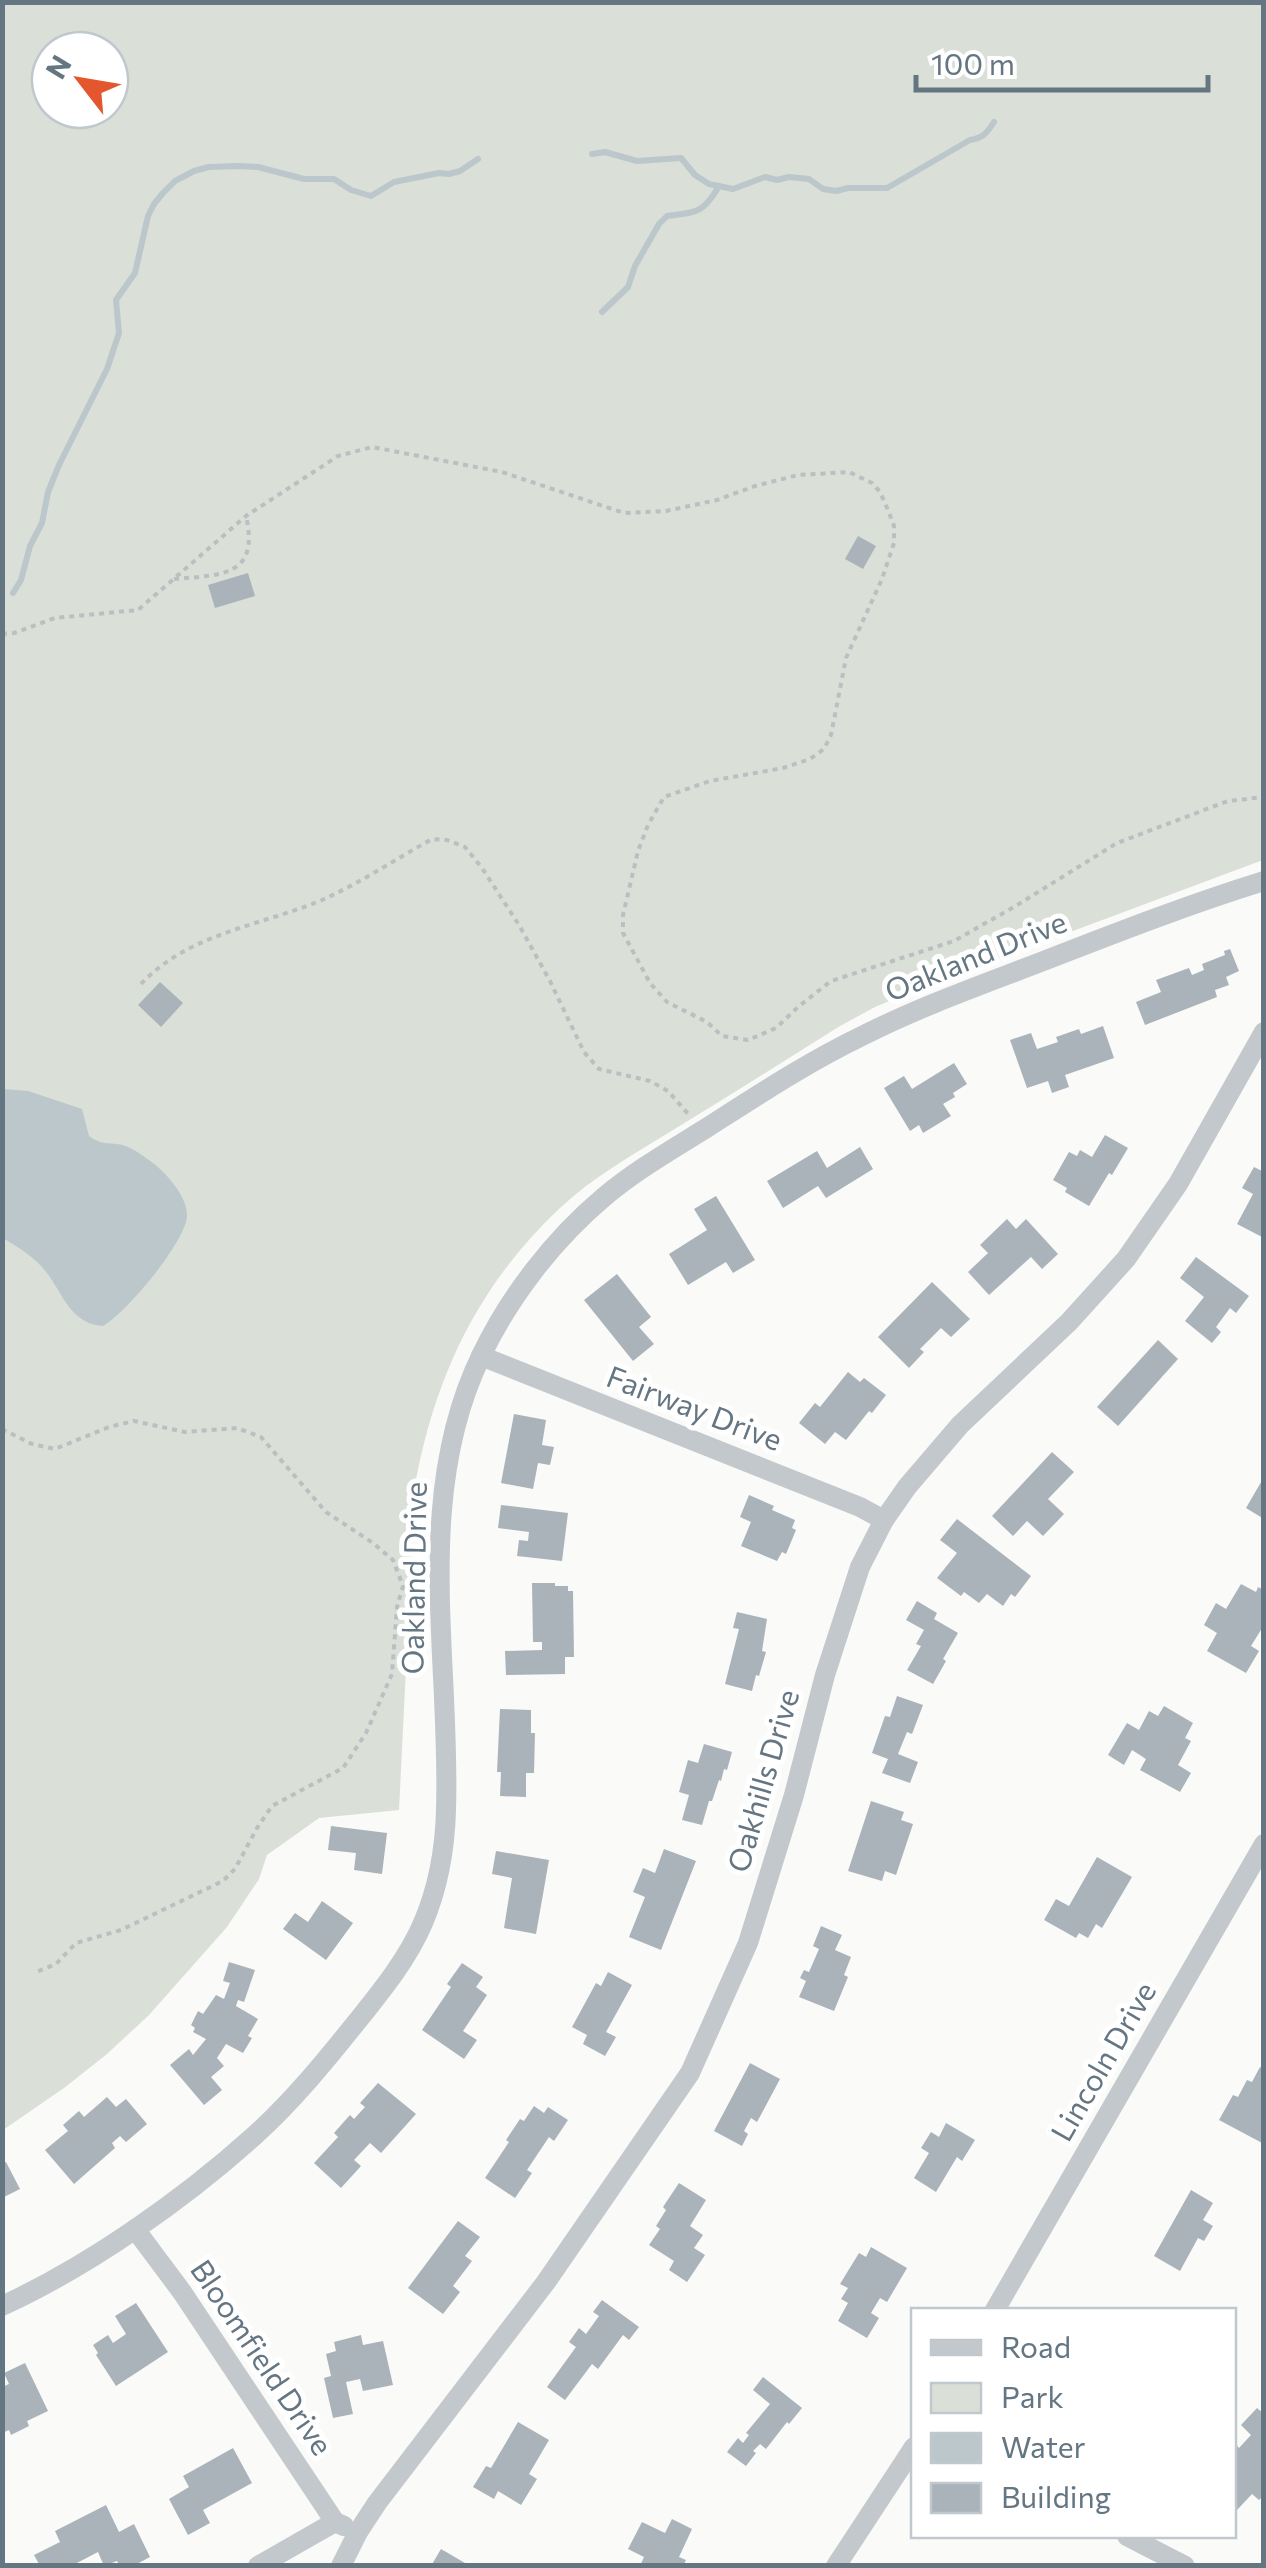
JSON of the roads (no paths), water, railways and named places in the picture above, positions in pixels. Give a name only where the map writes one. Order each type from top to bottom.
[{"type":"street","name":"Oakland Drive","points":[[2,2306],[134,2229],[257,2134],[376,1997],[410,1947],[425,1918],[438,1874],[446,1810],[440,1616],[443,1494],[461,1408],[480,1356],[498,1323],[544,1259],[582,1217],[640,1170],[809,1064],[866,1034],[1084,946],[1264,882]]},
{"type":"street","name":"Oakhills Drive","points":[[341,2566],[376,2502],[546,2282],[690,2073],[748,1943],[860,1567],[884,1520],[960,1425],[1088,1302],[1126,1259],[1178,1184],[1264,1032]]},
{"type":"street","name":"Fairway Drive","points":[[480,1356],[860,1506],[884,1520]]},
{"type":"street","name":"Lincoln Drive","points":[[996,2308],[1264,1844]]},
{"type":"street","name":"Bloomfield Drive","points":[[134,2229],[182,2292],[335,2522]]},
{"type":"street","points":[[836,2566],[911,2452]]},
{"type":"street","points":[[258,2566],[335,2522],[358,2532]]},
{"type":"street","points":[[1131,2538],[1185,2566]]},
{"type":"water","points":[[3,1089],[28,1091],[82,1109],[89,1136],[103,1143],[126,1146],[143,1156],[158,1167],[184,1200],[187,1215],[177,1242],[139,1292],[103,1326],[75,1314],[43,1268],[3,1238]]},
{"type":"waterway","points":[[592,154],[605,152],[637,161],[681,158],[709,184],[733,189],[765,177],[809,179],[823,189],[836,191],[887,188],[981,136],[994,122]]},
{"type":"waterway","points":[[13,593],[42,523],[59,465],[107,369],[119,333],[116,300],[135,273],[148,216],[175,181],[209,167],[258,167],[304,179],[334,179],[371,196],[394,182],[460,171],[478,159]]},
{"type":"waterway","points":[[602,312],[628,287],[659,224],[667,216],[703,207],[719,186]]}]
